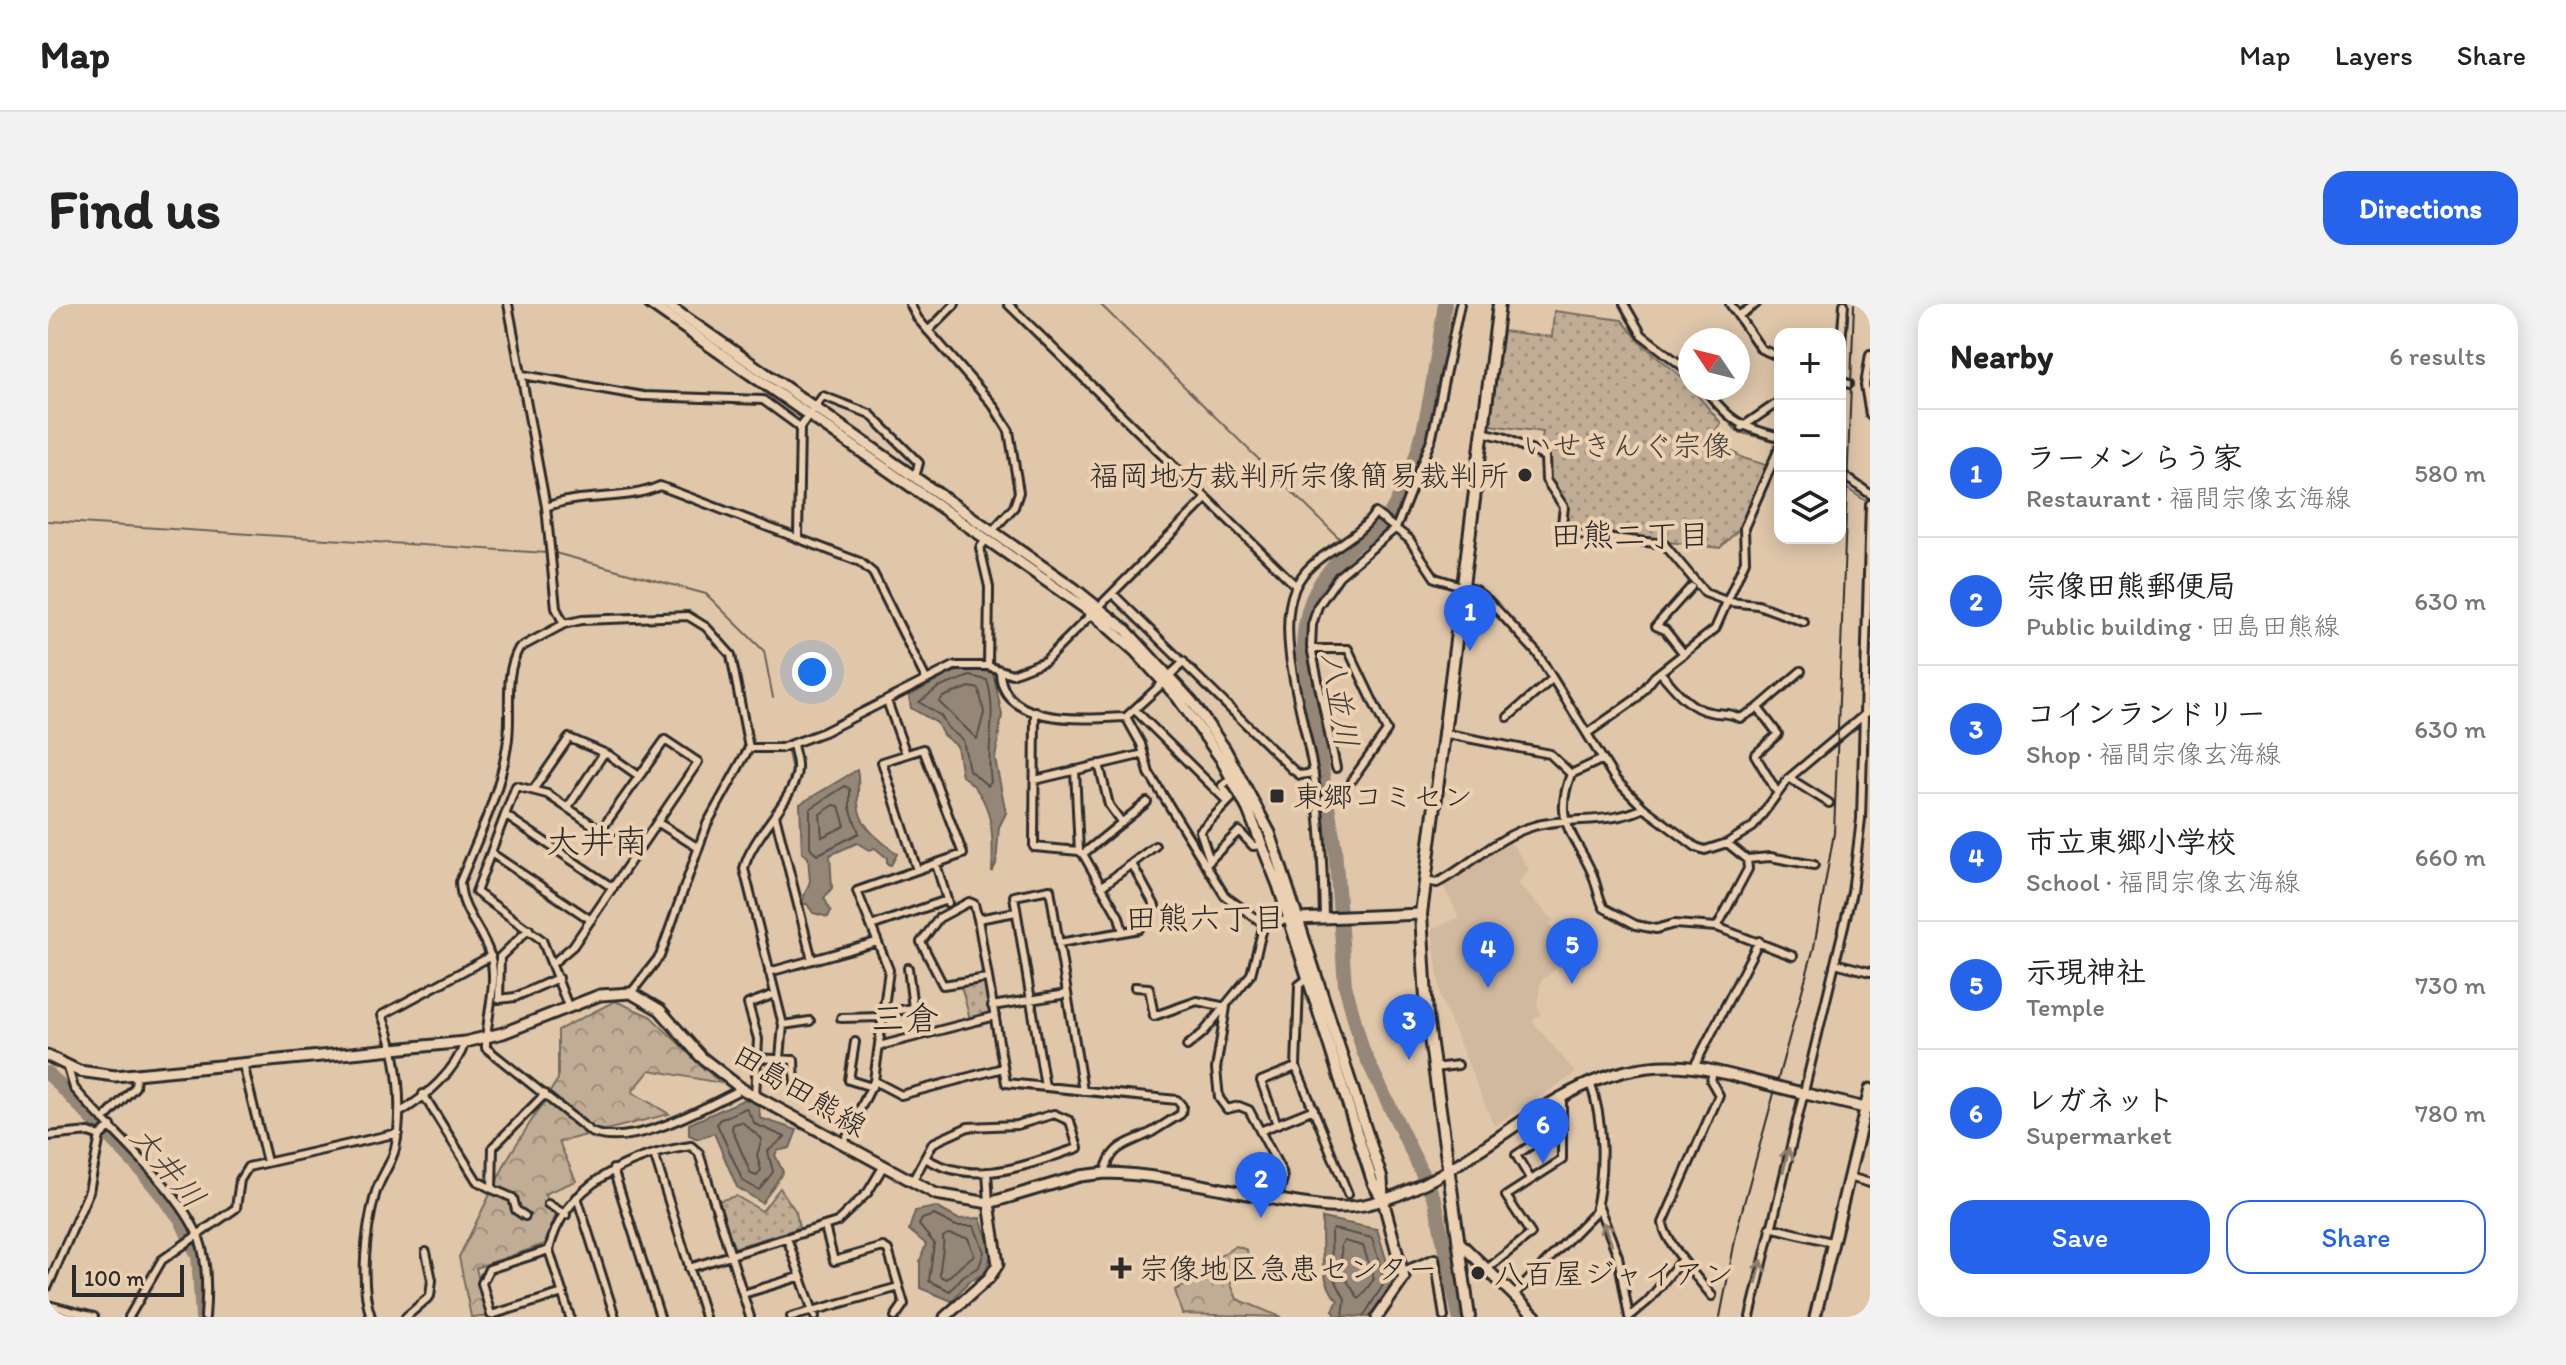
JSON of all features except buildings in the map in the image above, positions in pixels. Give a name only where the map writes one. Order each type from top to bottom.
[{"type":"main road","points":[[1469,1317],[1422,970],[1421,914],[1499,304]]},
{"type":"street","points":[[508,304],[546,507],[556,608],[564,624]]},
{"type":"street","points":[[650,304],[915,477],[989,534]]},
{"type":"street","points":[[666,304],[812,411],[1096,610],[1167,678],[1237,769],[1270,833],[1382,1179],[1383,1200],[1403,1271],[1403,1284],[1377,1317]]},
{"type":"street","points":[[910,304],[928,331],[993,405],[1013,443],[1018,500],[989,534],[980,552],[989,587],[988,666]]},
{"type":"street","points":[[928,331],[955,304]]},
{"type":"street","points":[[1008,304],[1296,586]]},
{"type":"street","points":[[1336,768],[1312,649],[1312,625],[1325,594],[1339,576],[1394,527],[1432,437],[1460,304]]},
{"type":"street","points":[[1624,304],[1642,335],[1678,363]]},
{"type":"street","points":[[1730,304],[1761,349],[1774,354]]},
{"type":"street","points":[[1738,316],[1756,304]]},
{"type":"street","points":[[1842,328],[1844,304]]},
{"type":"street","points":[[1870,354],[1862,385],[1870,415]]},
{"type":"street","points":[[523,375],[643,396],[763,400],[800,427]]},
{"type":"street","points":[[798,536],[800,427],[823,396],[870,414],[919,463],[915,477]]},
{"type":"street","points":[[1714,400],[1731,420],[1742,427],[1774,435]]},
{"type":"street","points":[[1742,427],[1774,405]]},
{"type":"street","points":[[1482,432],[1503,437],[1545,457],[1546,480],[1564,507],[1561,532],[1664,544],[1705,593],[1729,602],[1758,605],[1804,622]]},
{"type":"street","points":[[1589,732],[1636,699],[1660,672],[1715,629],[1745,561],[1744,528],[1774,460]]},
{"type":"street","points":[[1846,477],[1870,494]]},
{"type":"street","points":[[546,507],[569,498],[644,493],[660,486],[860,562],[873,573],[926,679]]},
{"type":"street","points":[[749,748],[793,744],[954,666],[988,666],[1012,674],[1045,661],[1206,499]]},
{"type":"street","points":[[1750,1317],[1800,1092],[1852,892],[1861,819],[1867,713],[1870,505]]},
{"type":"street","points":[[1326,917],[1314,773],[1288,619],[1296,586],[1320,557],[1354,536],[1375,513],[1409,539],[1435,578],[1475,590],[1489,601],[1537,653],[1589,732],[1615,779],[1644,808],[1696,847],[1705,850],[1727,843],[1753,827],[1789,778],[1867,713]]},
{"type":"street","points":[[1684,654],[1665,630],[1656,626],[1691,587]]},
{"type":"street","points":[[1113,594],[1293,770],[1300,775],[1314,773]]},
{"type":"street","points":[[48,1056],[68,1068],[101,1075],[136,1074],[465,1042],[486,1037],[600,995],[631,993],[660,956],[697,847],[749,748],[731,655],[706,627],[679,615],[582,620],[564,624],[519,648],[509,681],[508,742],[502,770],[460,882],[463,904],[491,956],[486,1037],[486,1048],[591,1132],[612,1137],[661,1127],[742,1089]]},
{"type":"street","points":[[1312,649],[1348,649],[1370,699],[1386,725],[1387,731],[1352,780]]},
{"type":"street","points":[[1000,672],[1005,695],[1035,711],[1054,717],[1126,717],[1136,711],[1184,662]]},
{"type":"street","points":[[1660,672],[1682,696],[1711,713],[1729,711],[1740,718],[1758,708],[1801,671]]},
{"type":"street","points":[[1167,678],[1232,777],[1263,845],[1373,1183],[1383,1200]]},
{"type":"street","points":[[1508,717],[1552,679]]},
{"type":"street","points":[[887,701],[906,754]]},
{"type":"street","points":[[1758,708],[1778,734],[1755,755],[1777,792]]},
{"type":"street","points":[[1035,711],[1034,847],[1081,853],[1147,802]]},
{"type":"street","points":[[1136,711],[1228,802]]},
{"type":"street","points":[[1126,717],[1144,754],[1149,773],[1208,863],[1225,896],[1264,924],[1326,917],[1421,914]]},
{"type":"street","points":[[1442,733],[1550,754],[1571,774]]},
{"type":"street","points":[[533,790],[569,738],[604,753],[639,776]]},
{"type":"street","points":[[553,963],[573,946],[698,762],[665,740],[601,830]]},
{"type":"street","points":[[780,1058],[783,1025],[744,869],[750,847],[775,815],[797,770],[793,744]]},
{"type":"street","points":[[842,1145],[873,1084],[889,970],[857,891],[963,854],[927,752],[923,749],[882,762],[917,870]]},
{"type":"street","points":[[568,807],[604,753]]},
{"type":"street","points":[[1035,780],[1144,754]]},
{"type":"street","points":[[1571,774],[1603,759]]},
{"type":"street","points":[[1099,764],[1109,805],[1122,823]]},
{"type":"street","points":[[1075,770],[1081,853],[1119,917],[1123,932]]},
{"type":"street","points":[[1571,774],[1564,821],[1574,846],[1591,871],[1604,908],[1636,925],[1656,929],[1674,924],[1717,927],[1793,956]]},
{"type":"street","points":[[1208,863],[1200,831],[1231,799],[1222,786],[1232,777]]},
{"type":"street","points":[[1789,778],[1829,803]]},
{"type":"street","points":[[568,1006],[542,940],[476,892],[516,786],[547,794],[636,854]]},
{"type":"street","points":[[1424,881],[1437,883],[1517,832],[1564,821],[1623,818],[1644,808]]},
{"type":"street","points":[[505,815],[613,888]]},
{"type":"street","points":[[775,815],[812,960]]},
{"type":"street","points":[[1861,819],[1870,821]]},
{"type":"street","points":[[657,822],[697,847]]},
{"type":"street","points":[[1208,863],[1239,831],[1253,846],[1263,845]]},
{"type":"street","points":[[1727,843],[1747,859],[1770,857],[1814,865]]},
{"type":"street","points":[[1101,887],[1155,846]]},
{"type":"street","points":[[491,853],[591,920]]},
{"type":"street","points":[[1717,927],[1748,869],[1747,859]]},
{"type":"street","points":[[936,864],[950,911]]},
{"type":"street","points":[[1132,864],[1155,906]]},
{"type":"street","points":[[1045,1087],[1014,896],[1050,889],[1083,1091]]},
{"type":"street","points":[[871,926],[947,900]]},
{"type":"street","points":[[987,978],[943,985],[921,942],[939,918],[969,902],[974,904],[978,919],[1006,1083],[1177,1100],[1182,1106],[1181,1114],[1115,1149],[1105,1173]]},
{"type":"street","points":[[978,919],[1016,912]]},
{"type":"street","points":[[1187,1046],[1226,1007],[1251,974],[1264,924]]},
{"type":"street","points":[[529,929],[500,957],[499,999],[515,997],[558,978]]},
{"type":"street","points":[[1059,943],[1139,929]]},
{"type":"street","points":[[1694,1067],[1759,941]]},
{"type":"street","points":[[769,972],[877,942]]},
{"type":"street","points":[[371,1317],[364,1297],[375,1194],[394,1153],[399,1113],[393,1049],[382,1015],[491,956]]},
{"type":"street","points":[[1835,963],[1870,972]]},
{"type":"street","points":[[841,1018],[883,1015],[913,1008],[908,968]]},
{"type":"street","points":[[1308,978],[1299,985],[1296,1067],[1348,1194]]},
{"type":"street","points":[[1135,987],[1149,988],[1154,1016],[1197,1001],[1226,1007]]},
{"type":"street","name":"田島田熊線","points":[[631,993],[660,1010],[701,1057],[755,1097],[948,1199],[989,1203],[1080,1176],[1105,1173],[1323,1207],[1383,1200],[1450,1169],[1590,1082],[1644,1067],[1713,1070],[1868,1109]]},
{"type":"street","points":[[755,1097],[758,1039],[748,1004],[775,994]]},
{"type":"street","points":[[992,1006],[1067,994]]},
{"type":"street","points":[[1226,1007],[1218,1048],[1219,1098],[1227,1109],[1239,1106],[1249,1110],[1282,1172],[1277,1199]]},
{"type":"street","points":[[879,1046],[995,1016]]},
{"type":"street","points":[[783,1025],[810,1021]]},
{"type":"street","points":[[399,1113],[441,1080],[461,1056],[465,1042]]},
{"type":"street","points":[[855,1042],[849,1080],[873,1084],[901,1095],[1003,1068]]},
{"type":"street","points":[[756,1058],[792,1058],[796,1064],[795,1090]]},
{"type":"street","points":[[243,1064],[267,1162]]},
{"type":"street","points":[[1434,1068],[1458,1065]]},
{"type":"street","points":[[1277,1124],[1261,1081],[1296,1067]]},
{"type":"street","points":[[68,1068],[74,1088],[164,1188],[198,1237],[207,1288],[205,1317]]},
{"type":"street","points":[[1712,1296],[1682,1259],[1664,1232],[1663,1223],[1719,1095],[1711,1081],[1713,1070]]},
{"type":"street","points":[[103,1120],[135,1087],[136,1074]]},
{"type":"street","points":[[1514,1295],[1592,1218],[1597,1203],[1601,1134],[1597,1102],[1590,1082]]},
{"type":"street","points":[[1815,1317],[1831,1242],[1868,1109],[1870,1089]]},
{"type":"street","points":[[423,1094],[477,1181],[513,1198],[516,1210],[525,1216]]},
{"type":"street","points":[[492,1189],[493,1147],[545,1094]]},
{"type":"street","points":[[1488,1268],[1531,1234],[1506,1196],[1562,1160],[1562,1097]]},
{"type":"street","points":[[1260,1131],[1314,1109]]},
{"type":"street","points":[[912,1182],[933,1143],[968,1127],[1017,1125],[1054,1114],[1070,1121],[1078,1148],[1007,1170],[987,1172],[946,1170],[925,1158]]},
{"type":"street","points":[[1531,1180],[1516,1155],[1562,1125]]},
{"type":"street","points":[[48,1286],[89,1191],[100,1136],[111,1126]]},
{"type":"street","points":[[48,1136],[89,1132],[100,1136]]},
{"type":"street","points":[[129,1317],[162,1260],[236,1208],[244,1171],[267,1162],[398,1133]]},
{"type":"street","points":[[570,1317],[549,1250],[577,1197],[606,1172],[691,1146],[699,1153],[750,1317]]},
{"type":"street","points":[[655,1157],[705,1317]]},
{"type":"street","points":[[689,1268],[837,1222],[868,1192],[883,1167]]},
{"type":"street","points":[[613,1169],[660,1317]]},
{"type":"street","points":[[945,1317],[989,1278],[998,1264],[987,1172]]},
{"type":"street","points":[[1849,1177],[1870,1183]]},
{"type":"street","points":[[577,1197],[615,1317]]},
{"type":"street","points":[[1597,1203],[1618,1256],[1629,1317],[1648,1301],[1682,1259]]},
{"type":"street","points":[[548,1204],[566,1215]]},
{"type":"street","points":[[825,1227],[834,1261],[883,1247],[888,1250],[904,1304],[896,1316]]},
{"type":"street","points":[[1770,1227],[1831,1242]]},
{"type":"street","points":[[787,1238],[813,1314]]},
{"type":"street","points":[[1459,1242],[1536,1317]]},
{"type":"street","points":[[549,1250],[489,1269],[482,1283],[491,1315],[563,1293]]},
{"type":"street","points":[[406,1317],[430,1296],[432,1280],[426,1252]]},
{"type":"street","points":[[1403,1271],[1435,1258],[1444,1317]]},
{"type":"street","points":[[743,1294],[799,1277]]},
{"type":"street","points":[[791,1317],[813,1314],[899,1287]]},
{"type":"street","points":[[48,1305],[94,1317]]},
{"type":"shaded area","points":[[1509,839],[1529,869],[1518,884],[1554,921],[1549,924],[1571,955],[1541,981],[1537,1005],[1541,1014],[1532,1021],[1576,1073],[1494,1126],[1441,999],[1432,929],[1459,917],[1442,883]]},
{"type":"green space","name":"いせきんぐ宗像","points":[[1554,311],[1622,320],[1641,343],[1678,374],[1678,400],[1702,400],[1721,423],[1710,437],[1743,458],[1769,466],[1742,526],[1720,548],[1564,530],[1566,508],[1551,485],[1545,452],[1540,451],[1543,432],[1490,425],[1503,331],[1552,337]]},
{"type":"green space","points":[[986,983],[991,1013],[970,1019],[961,986]]},
{"type":"green space","points":[[615,1001],[650,1016],[720,1083],[650,1070],[632,1092],[669,1114],[559,1142],[576,1181],[544,1194],[556,1214],[545,1244],[476,1268],[488,1317],[471,1317],[459,1257],[509,1156],[558,1079],[558,1030]]},
{"type":"green space","points":[[780,1188],[796,1212],[799,1228],[734,1248],[718,1201],[736,1196],[762,1211]]},
{"type":"green space","points":[[1236,1246],[1247,1250],[1249,1266],[1230,1282],[1237,1299],[1281,1317],[1182,1314],[1175,1290],[1203,1276],[1220,1256]]},
{"type":"water","points":[[969,668],[993,673],[1002,715],[995,759],[1006,813],[999,827],[996,864],[992,872],[992,832],[986,807],[973,785],[962,776],[957,746],[943,735],[937,723],[911,708],[909,696],[949,674]]},
{"type":"water","points":[[857,770],[862,819],[897,854],[891,865],[887,864],[887,858],[875,848],[869,850],[857,843],[830,855],[832,888],[824,898],[831,911],[828,917],[813,913],[807,904],[801,904],[810,881],[808,857],[802,853],[800,804]]},
{"type":"water","points":[[745,1099],[759,1105],[760,1118],[797,1130],[790,1148],[777,1151],[775,1155],[783,1172],[762,1203],[737,1187],[714,1133],[698,1139],[689,1135],[689,1124]]},
{"type":"water","points":[[936,1207],[958,1219],[980,1218],[992,1252],[985,1273],[968,1282],[952,1301],[920,1288],[920,1261],[926,1244],[909,1230],[915,1211]]},
{"type":"water","points":[[1322,1218],[1377,1229],[1394,1286],[1369,1317],[1336,1316],[1333,1310],[1338,1301],[1324,1273]]},
{"type":"waterway","points":[[1100,304],[1339,538]]},
{"type":"waterway","name":"八並川","points":[[1445,304],[1427,413],[1413,466],[1386,519],[1344,555],[1323,578],[1310,604],[1303,653],[1335,848],[1345,985],[1363,1051],[1435,1200],[1459,1317]]},
{"type":"waterway","points":[[1619,304],[1641,337],[1678,369]]},
{"type":"waterway","points":[[1708,400],[1738,432],[1774,441]]},
{"type":"waterway","points":[[1846,488],[1869,503]]},
{"type":"waterway","points":[[48,521],[547,553]]},
{"type":"waterway","points":[[555,553],[706,594],[764,651],[773,698]]},
{"type":"waterway","points":[[788,752],[792,771],[789,779]]},
{"type":"waterway","name":"大井川","points":[[48,1073],[143,1172],[180,1218],[198,1256],[202,1317]]},
{"type":"railway","points":[[1720,1317],[1738,1225],[1814,947],[1834,833],[1854,304]]},
{"type":"place","name":"福岡地方裁判所宗像簡易裁判所","points":[[1525,475]]},
{"type":"place","name":"ラーメン らう家","points":[[1470,651]]},
{"type":"place","name":"東郷コミセン","points":[[1277,796]]},
{"type":"place","name":"示現神社","points":[[1572,984]]},
{"type":"place","name":"市立東郷小学校","points":[[1488,988]]},
{"type":"place","name":"コインランドリー","points":[[1409,1060]]},
{"type":"place","name":"レガネット","points":[[1543,1164]]},
{"type":"place","name":"宗像田熊郵便局","points":[[1261,1218]]},
{"type":"place","name":"宗像地区急患センター","points":[[1121,1268]]},
{"type":"place","name":"八百屋ジャイアン","points":[[1478,1273]]},
{"type":"district","name":"田熊二丁目","points":[[1630,535]]},
{"type":"district","name":"大井南","points":[[597,841]]},
{"type":"district","name":"田熊六丁目","points":[[1205,918]]},
{"type":"district","name":"三倉","points":[[905,1018]]}]
